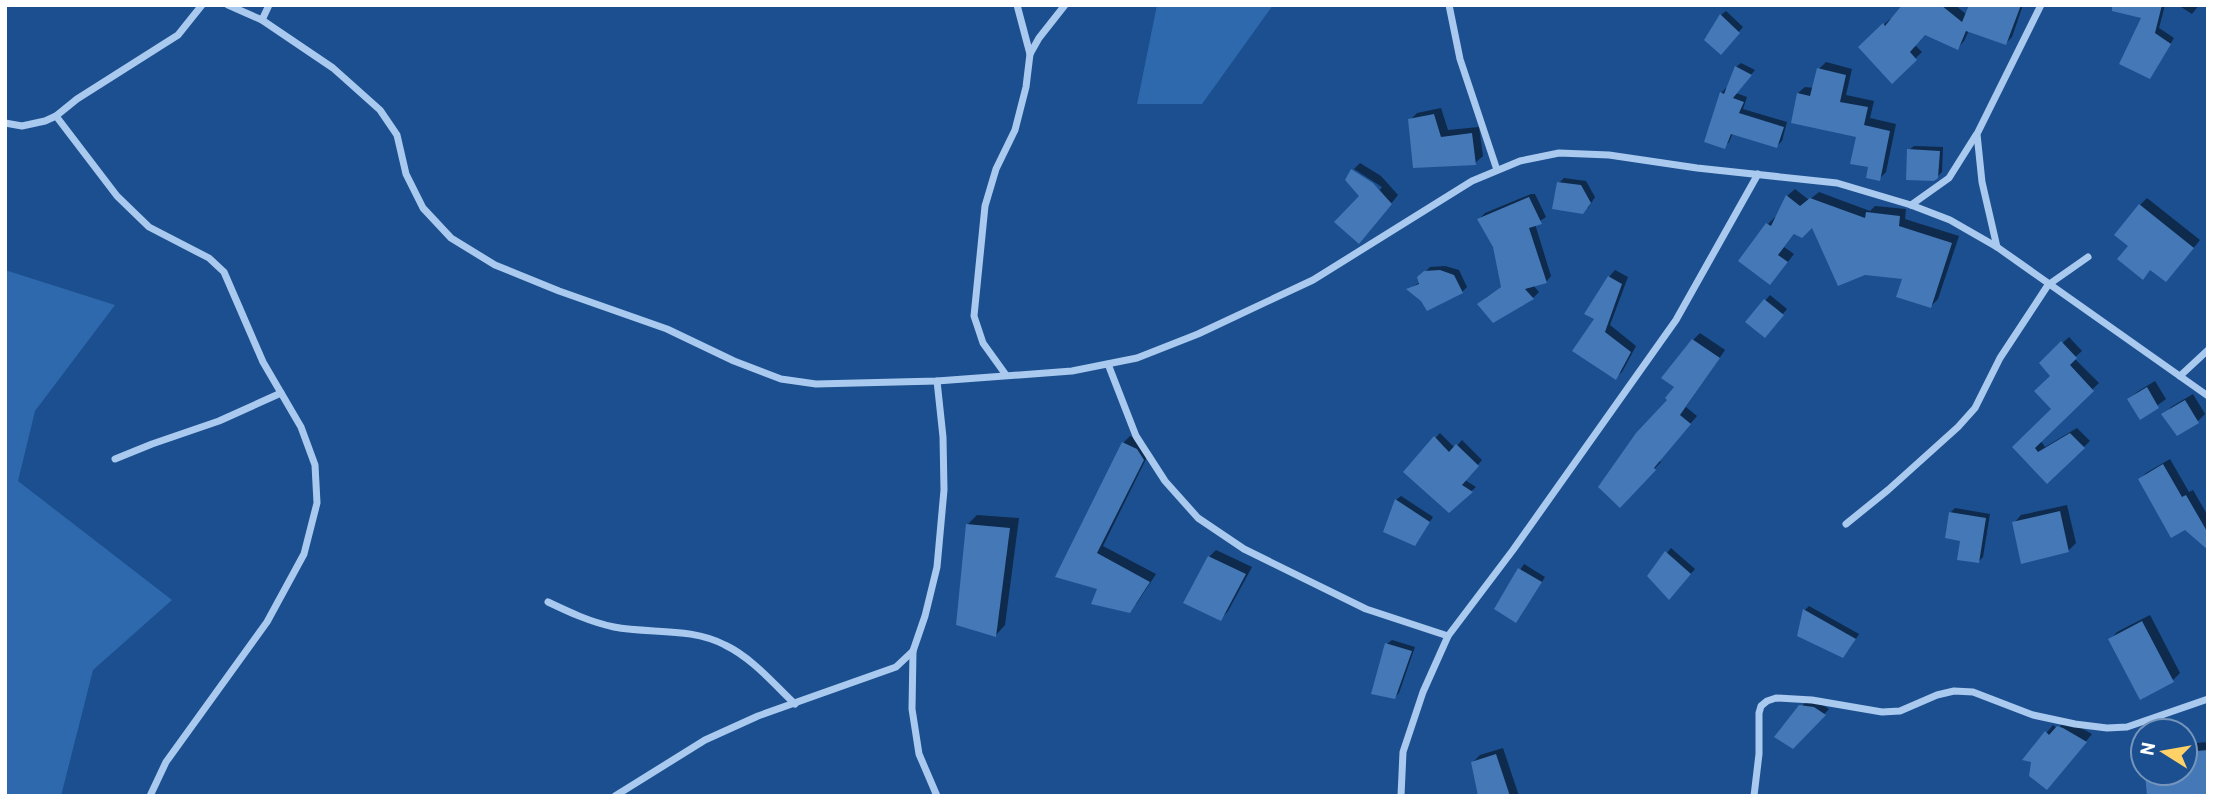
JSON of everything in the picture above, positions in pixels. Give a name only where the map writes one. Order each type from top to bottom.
[{"type":"street","points":[[5,122],[22,126],[56,116],[77,99],[178,35],[202,5]]},
{"type":"street","points":[[228,5],[262,20],[333,68],[380,110],[397,135],[406,174],[423,208],[452,238],[495,265],[667,329],[734,361],[781,379],[816,384],[937,381],[1072,370],[1137,358],[1198,334],[1313,280],[1472,181],[1520,161],[1559,153],[1609,155],[1838,183],[1911,205],[1950,220],[1997,247],[2208,396]]},
{"type":"street","points":[[262,20],[269,5]]},
{"type":"street","points":[[1006,375],[983,343],[974,316],[985,206],[996,169],[1015,130],[1026,87],[1030,54],[1017,5]]},
{"type":"street","points":[[1030,54],[1065,5]]},
{"type":"street","points":[[1449,5],[1460,59],[1497,170]]},
{"type":"street","points":[[1911,205],[1949,178],[1977,134],[2040,8],[2030,5]]},
{"type":"street","points":[[56,116],[117,196],[149,227],[209,258],[224,272],[263,362],[301,426],[315,465],[317,503],[304,554],[267,622],[166,762],[150,796]]},
{"type":"street","points":[[1977,134],[1982,182],[1997,247]]},
{"type":"street","points":[[1401,796],[1404,752],[1423,692],[1448,636],[1513,550],[1676,320],[1758,174]]},
{"type":"street","points":[[1846,524],[1888,490],[1975,408],[2000,358],[2048,285],[2088,257]]},
{"type":"street","points":[[2180,376],[2208,349]]},
{"type":"street","points":[[1108,364],[1136,436],[1165,481],[1198,518],[1244,549],[1366,609],[1448,636]]},
{"type":"street","points":[[937,381],[943,437],[944,490],[937,566],[913,651],[912,709],[919,754],[937,796]]},
{"type":"street","points":[[116,459],[219,421],[281,393]]},
{"type":"street","points":[[548,602],[581,618],[614,627],[695,635],[725,645],[756,666],[795,704]]},
{"type":"street","points":[[615,796],[705,740],[758,716],[895,667],[913,651]]},
{"type":"street","points":[[1754,796],[1759,754],[1759,713],[1761,706],[1776,698],[1812,700],[1882,712],[1900,711],[1937,695],[1954,691],[1973,692],[2033,715],[2107,728],[2127,727],[2208,699]]},
{"type":"shaded area","points":[[1157,5],[1273,5],[1202,104],[1137,104]]},
{"type":"shaded area","points":[[5,270],[115,305],[35,411],[18,481],[172,600],[93,670],[61,796],[5,796]]},
{"type":"building","points":[[1902,5],[1941,5],[1962,22],[1969,5],[2021,5],[2006,45],[1966,31],[1958,50],[1925,35],[1910,52],[1917,60],[1892,84],[1858,47],[1883,23],[1885,26]]},
{"type":"building","points":[[2112,5],[2162,5],[2155,33],[2171,44],[2150,79],[2119,64],[2141,18],[2112,11]]},
{"type":"building","points":[[1720,14],[1740,33],[1721,55],[1704,40]]},
{"type":"building","points":[[1735,66],[1752,75],[1733,98],[1744,102],[1739,113],[1784,127],[1777,148],[1731,134],[1725,149],[1704,142],[1720,92],[1724,94]]},
{"type":"building","points":[[1817,68],[1846,75],[1840,102],[1868,107],[1864,125],[1890,131],[1880,181],[1866,178],[1868,167],[1850,164],[1856,137],[1791,123],[1797,93],[1810,96]]},
{"type":"building","points":[[1434,114],[1441,137],[1472,133],[1476,165],[1413,168],[1408,119]]},
{"type":"building","points":[[1907,149],[1940,151],[1938,178],[1934,181],[1906,180]]},
{"type":"building","points":[[1351,169],[1373,183],[1392,204],[1359,244],[1334,222],[1359,196],[1345,180]]},
{"type":"building","points":[[1557,182],[1581,185],[1591,203],[1583,214],[1552,209]]},
{"type":"building","points":[[1786,195],[1800,206],[1810,198],[1865,218],[1866,212],[1900,216],[1899,226],[1952,243],[1931,308],[1896,297],[1902,279],[1865,275],[1838,286],[1812,228],[1802,238],[1794,234],[1778,255],[1788,262],[1770,285],[1738,261],[1766,223],[1771,226]]},
{"type":"building","points":[[1529,197],[1542,224],[1529,228],[1547,283],[1525,289],[1534,299],[1493,323],[1477,304],[1501,287],[1493,247],[1477,219]]},
{"type":"building","points":[[2139,204],[2194,248],[2166,282],[2150,270],[2143,280],[2117,259],[2128,246],[2114,235]]},
{"type":"building","points":[[1440,270],[1454,275],[1463,293],[1427,311],[1421,301],[1406,289],[1419,284],[1417,277],[1424,271]]},
{"type":"building","points":[[1608,276],[1622,284],[1605,332],[1631,352],[1616,380],[1572,351],[1594,319],[1584,314]]},
{"type":"building","points":[[1764,299],[1784,315],[1765,338],[1745,322]]},
{"type":"building","points":[[1692,339],[1720,358],[1680,415],[1691,424],[1654,468],[1656,470],[1620,508],[1598,487],[1636,433],[1667,400],[1665,398],[1674,387],[1661,378]]},
{"type":"building","points":[[2061,341],[2077,358],[2070,365],[2094,391],[2035,448],[2038,452],[2070,433],[2085,448],[2047,484],[2012,447],[2051,409],[2034,391],[2050,376],[2039,363]]},
{"type":"building","points":[[2147,387],[2159,408],[2140,420],[2127,399]]},
{"type":"building","points":[[2185,400],[2199,423],[2177,436],[2161,414]]},
{"type":"building","points":[[1434,436],[1449,452],[1456,444],[1479,466],[1462,485],[1473,492],[1449,513],[1403,472]]},
{"type":"building","points":[[1122,442],[1137,449],[1144,460],[1097,553],[1150,582],[1130,613],[1091,604],[1097,589],[1055,577]]},
{"type":"building","points":[[2163,464],[2182,497],[2186,495],[2208,533],[2208,550],[2185,530],[2171,538],[2138,479]]},
{"type":"building","points":[[1395,499],[1430,522],[1415,546],[1383,532]]},
{"type":"building","points":[[2060,511],[2069,552],[2021,564],[2012,522]]},
{"type":"building","points":[[1949,512],[1986,518],[1979,563],[1957,560],[1960,541],[1945,538]]},
{"type":"building","points":[[966,524],[1010,528],[996,637],[956,625]]},
{"type":"building","points":[[1665,551],[1691,574],[1669,600],[1647,576]]},
{"type":"building","points":[[1208,556],[1246,574],[1221,621],[1183,603]]},
{"type":"building","points":[[1518,568],[1542,582],[1516,623],[1494,609]]},
{"type":"building","points":[[1803,609],[1856,639],[1843,658],[1797,636]]},
{"type":"building","points":[[2142,621],[2174,682],[2140,700],[2108,639]]},
{"type":"building","points":[[1385,643],[1412,651],[1395,699],[1371,694]]},
{"type":"building","points":[[1799,705],[1814,707],[1826,715],[1793,749],[1774,737]]},
{"type":"building","points":[[2057,726],[2087,742],[2047,790],[2029,776],[2031,762],[2022,760],[2045,731],[2049,735]]},
{"type":"building","points":[[2208,750],[2208,796],[2147,796],[2146,787],[2199,787],[2199,751]]},
{"type":"building","points":[[1496,754],[1510,796],[1478,796],[1471,762]]}]
